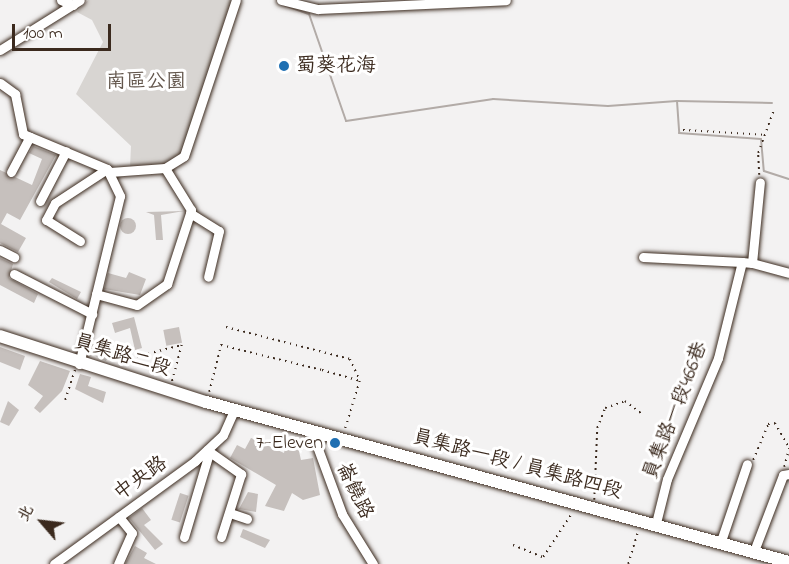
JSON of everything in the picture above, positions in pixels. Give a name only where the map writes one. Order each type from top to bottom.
[{"type":"main road","name":"員集路二段","points":[[0,336],[79,364],[234,410]]},
{"type":"main road","name":"員集路一段 / 員集路四段","points":[[234,410],[593,505],[788,560]]},
{"type":"street","points":[[61,0],[77,3]]},
{"type":"street","points":[[0,83],[15,94],[23,134],[30,138],[108,170],[165,168],[184,156],[236,0]]},
{"type":"street","points":[[281,0],[318,9],[506,0]]},
{"type":"street","points":[[0,50],[77,3]]},
{"type":"street","points":[[11,172],[30,138]]},
{"type":"street","points":[[40,201],[66,151]]},
{"type":"street","points":[[165,168],[190,213],[219,231],[208,277]]},
{"type":"street","points":[[80,241],[46,219],[55,203],[108,170]]},
{"type":"street","points":[[79,364],[119,208],[108,170]]},
{"type":"street","name":"員集路一段466巷","points":[[650,522],[718,358],[747,262],[760,182]]},
{"type":"street","points":[[96,294],[137,305],[153,298],[167,284],[190,213]]},
{"type":"street","points":[[0,250],[14,257]]},
{"type":"street","points":[[643,257],[747,262],[789,273]]},
{"type":"street","points":[[14,274],[92,314]]},
{"type":"street","name":"中央路","points":[[54,564],[208,451],[224,435],[234,410]]},
{"type":"street","name":"崙饒路","points":[[311,430],[342,514],[373,564]]},
{"type":"street","points":[[184,537],[208,451],[241,474],[221,537]]},
{"type":"street","points":[[721,541],[747,465]]},
{"type":"street","points":[[754,551],[786,474]]},
{"type":"street","points":[[230,513],[247,519]]},
{"type":"street","points":[[118,564],[132,533],[119,516]]},
{"type":"path","points":[[760,182],[758,153],[767,135],[773,112]]},
{"type":"path","points":[[683,130],[767,135]]},
{"type":"path","points":[[226,327],[350,359],[360,381],[342,438]]},
{"type":"path","points":[[119,361],[182,345],[169,391]]},
{"type":"path","points":[[206,402],[221,345],[360,381]]},
{"type":"path","points":[[65,400],[79,364]]},
{"type":"path","points":[[593,505],[597,428],[605,408],[625,401],[641,413]]},
{"type":"path","points":[[747,465],[751,466],[768,424],[775,423],[789,447],[786,474]]},
{"type":"path","points":[[513,545],[543,557],[578,501]]},
{"type":"path","points":[[628,564],[650,522]]},
{"type":"green space","name":"南區公園","points":[[88,0],[233,0],[181,155],[162,165],[130,167],[131,146],[76,94],[103,42],[92,20],[77,12]]},
{"type":"building","points":[[33,146],[56,155],[20,220],[7,213],[1,224],[26,238],[18,252],[0,243],[0,170],[32,185],[42,159],[29,153]]},
{"type":"building","points":[[184,211],[161,215],[163,240],[156,240],[154,215],[146,212]]},
{"type":"building","points":[[125,218],[131,218],[136,226],[134,232],[125,234],[120,229],[120,223]]},
{"type":"building","points":[[0,258],[13,264],[9,278],[38,294],[34,303],[0,285]]},
{"type":"building","points":[[129,272],[146,279],[140,295],[104,289],[108,273],[126,278]]},
{"type":"building","points":[[52,278],[81,292],[77,299],[49,282]]},
{"type":"building","points":[[134,317],[142,348],[135,350],[130,328],[115,333],[112,323]]},
{"type":"building","points":[[179,327],[182,343],[166,346],[163,330]]},
{"type":"building","points":[[92,341],[112,348],[106,361],[89,353]]},
{"type":"building","points":[[0,347],[25,356],[20,370],[0,362]]},
{"type":"building","points":[[40,361],[70,371],[62,391],[40,413],[34,408],[43,396],[28,385]]},
{"type":"building","points":[[80,374],[91,377],[88,386],[106,392],[103,403],[75,389]]},
{"type":"building","points":[[8,401],[19,410],[9,426],[0,422]]},
{"type":"building","points":[[251,438],[284,453],[285,448],[298,447],[301,460],[313,458],[320,495],[303,500],[292,493],[284,511],[265,506],[276,485],[230,458],[237,445],[245,449]]},
{"type":"building","points":[[248,492],[258,494],[256,512],[239,509]]},
{"type":"building","points":[[180,493],[189,496],[180,522],[171,520]]},
{"type":"building","points":[[142,508],[151,520],[144,525],[163,544],[155,550],[129,518]]},
{"type":"building","points":[[243,529],[270,540],[265,548],[240,537]]},
{"type":"building","points":[[135,546],[147,553],[144,558],[156,564],[125,564]]},
{"type":"waterway","points":[[284,5],[309,14],[346,121],[493,99],[608,106],[677,101],[679,133],[761,139],[764,171],[789,179]]},
{"type":"waterway","points":[[677,101],[772,103]]},
{"type":"place","name":"蜀葵花海","points":[[284,66]]},
{"type":"place","name":"7-Eleven","points":[[335,443]]}]
